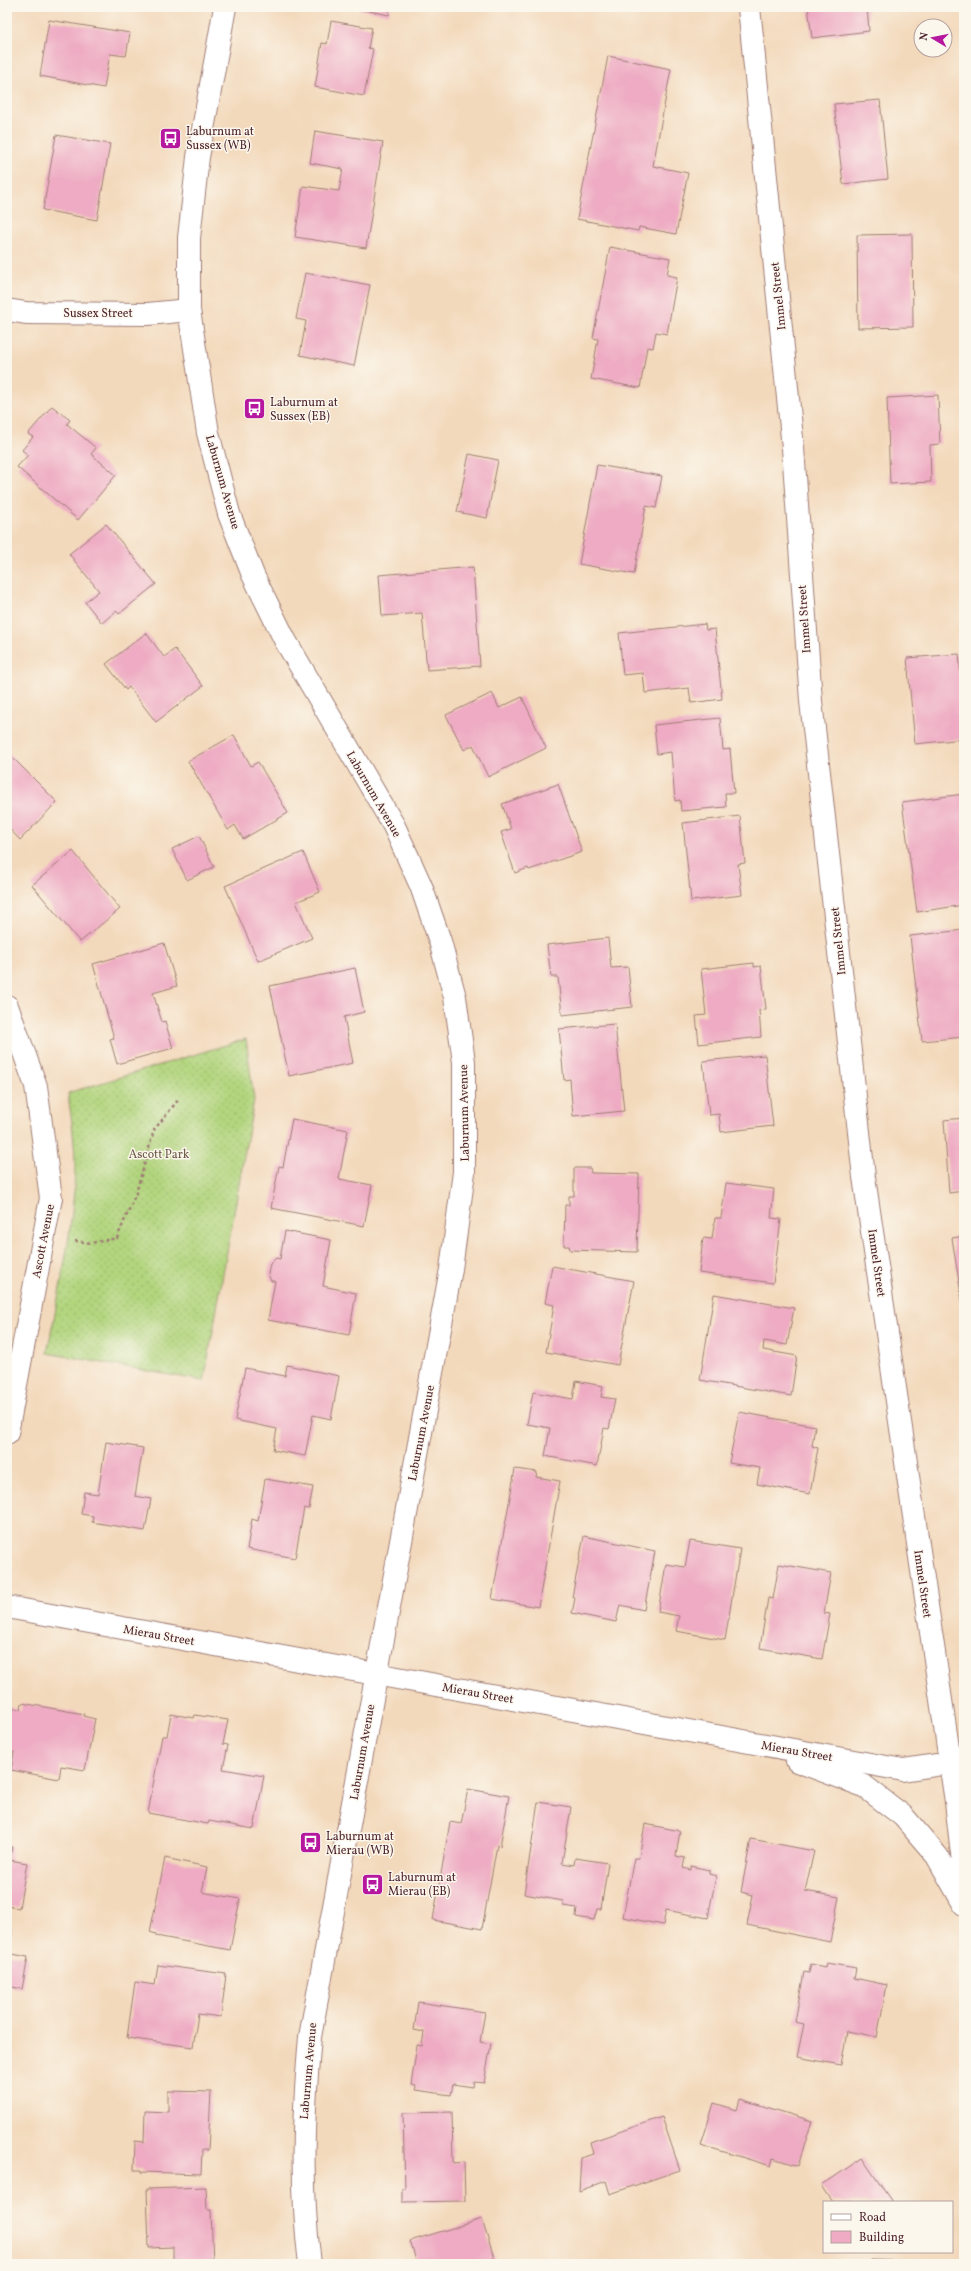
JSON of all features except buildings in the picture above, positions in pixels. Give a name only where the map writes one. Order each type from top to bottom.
[{"type":"street","name":"Laburnum Avenue","points":[[225,7],[197,164],[189,238],[189,310],[208,433],[232,521],[253,575],[285,640],[394,826],[421,886],[440,941],[455,997],[464,1062],[464,1172],[451,1269],[310,2037],[304,2103],[302,2171],[310,2264]]},
{"type":"street","name":"Immel Street","points":[[749,7],[793,448],[811,700],[864,1177],[950,1763],[964,1871]]},
{"type":"street","name":"Sussex Street","points":[[7,310],[26,313],[148,314],[189,310]]},
{"type":"street","name":"Ascott Avenue","points":[[7,1006],[36,1086],[51,1198],[7,1432]]},
{"type":"street","name":"Mierau Street","points":[[7,1607],[903,1770],[950,1763]]},
{"type":"street","points":[[747,1742],[864,1786],[902,1816],[937,1856],[964,1904]]},
{"type":"path","points":[[44,1236],[91,1243],[117,1238],[136,1193],[154,1130],[179,1099]]},
{"type":"green space","name":"Ascott Park","points":[[246,1039],[254,1100],[204,1381],[47,1353],[69,1237],[74,1190],[75,1166],[73,1130],[68,1093]]},
{"type":"place","name":"Laburnum at Sussex (WB)","points":[[171,138]]},
{"type":"place","name":"Laburnum at Sussex (EB)","points":[[254,409]]},
{"type":"place","name":"Laburnum at Mierau (WB)","points":[[311,1843]]},
{"type":"place","name":"Laburnum at Mierau (EB)","points":[[373,1884]]}]
